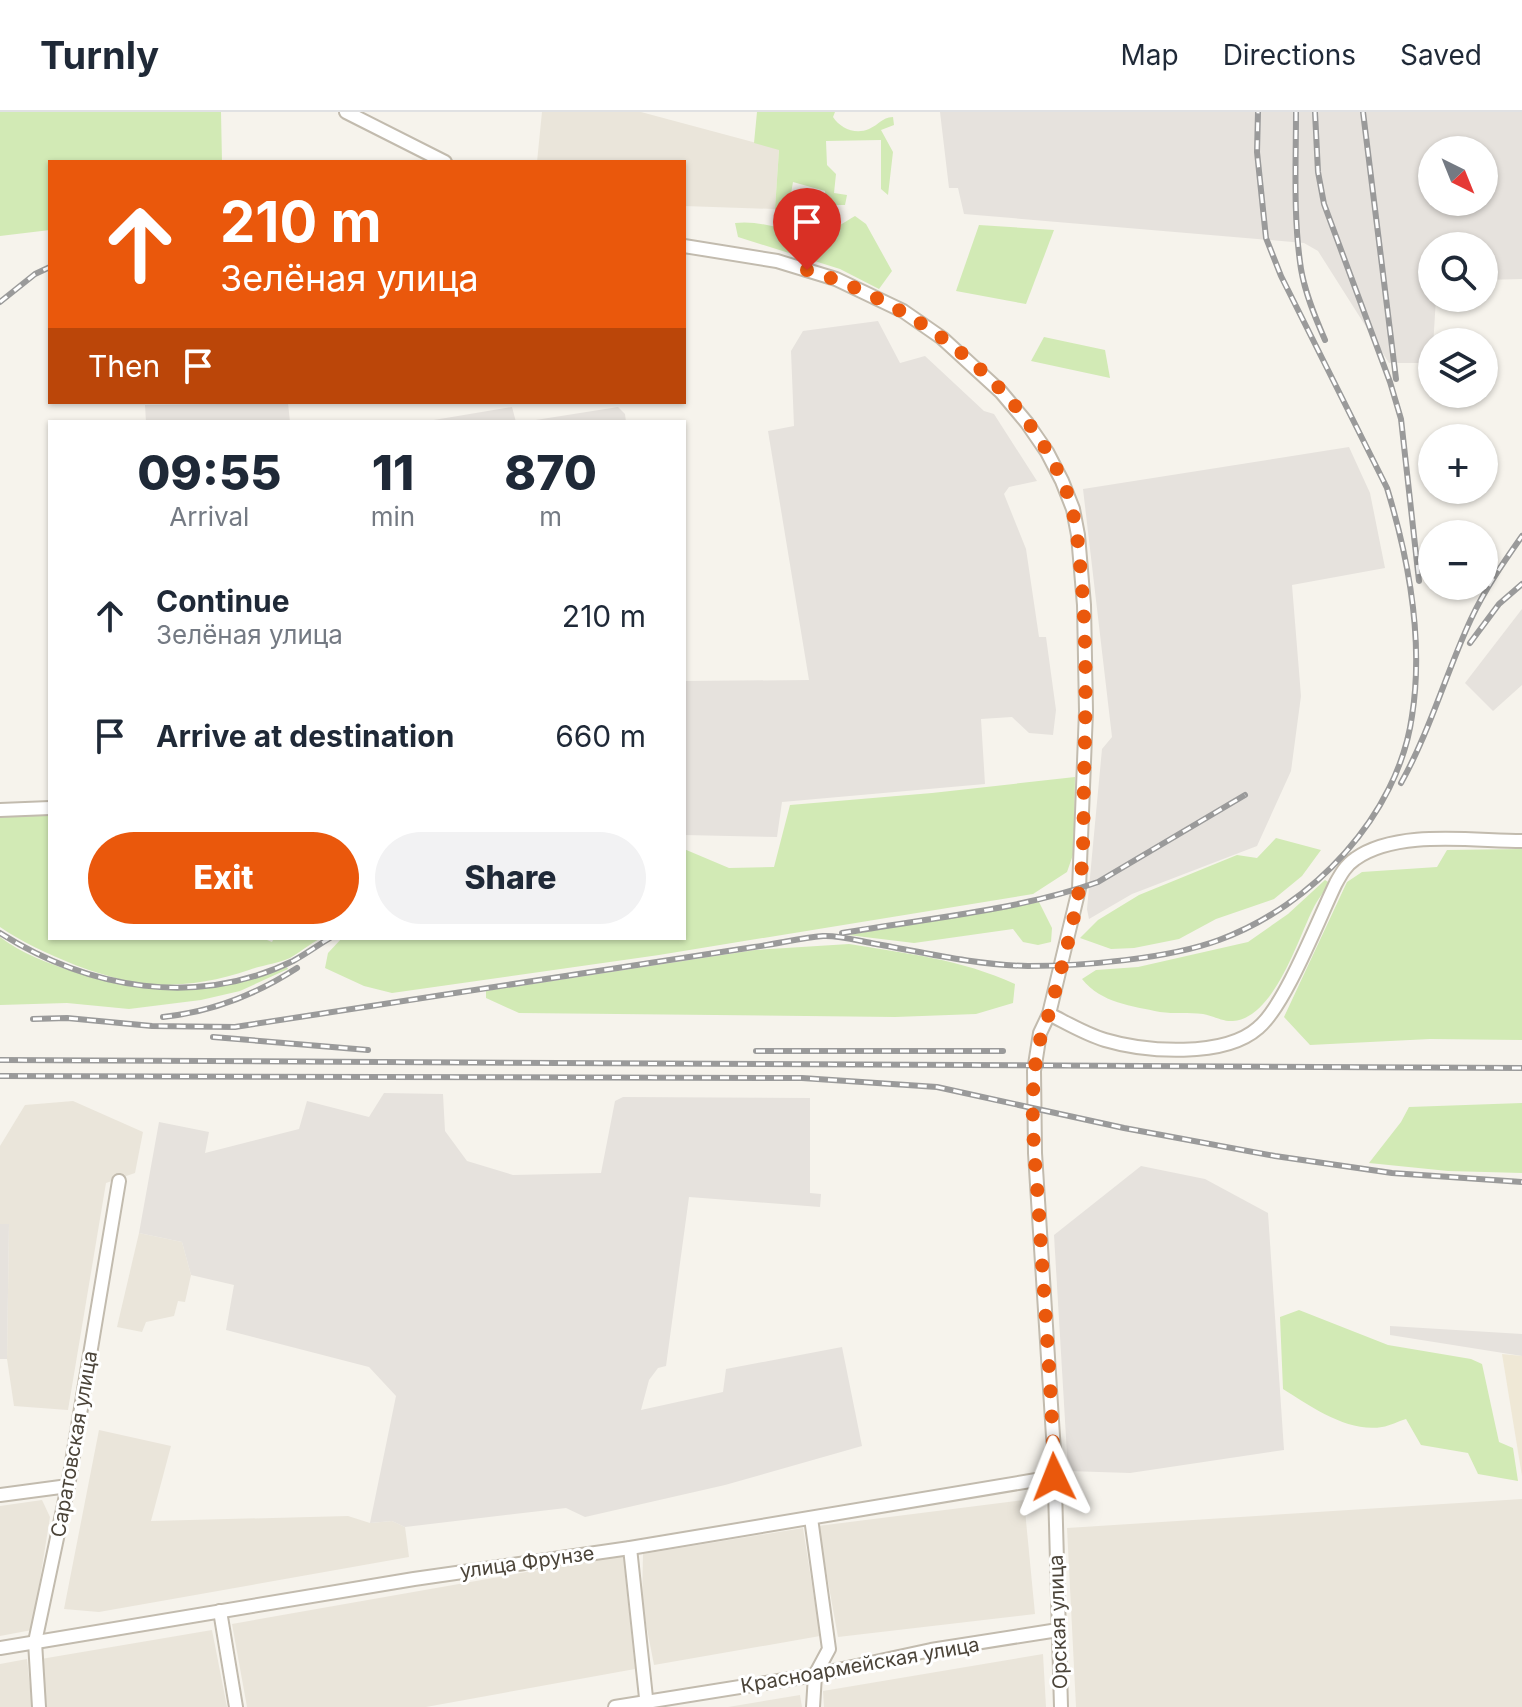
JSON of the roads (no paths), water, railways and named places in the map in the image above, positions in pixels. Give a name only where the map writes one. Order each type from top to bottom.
[{"type":"street","points":[[346,112],[441,160]]},
{"type":"street","name":"Орская улица","points":[[686,246],[792,266],[836,279],[903,311],[942,338],[1001,392],[1027,423],[1062,481],[1073,509],[1084,605],[1086,711],[1079,889],[1049,1014],[1040,1033],[1034,1071],[1035,1153],[1054,1477],[1061,1707]]},
{"type":"street","points":[[0,810],[48,808]]},
{"type":"street","points":[[1049,1014],[1101,1039],[1133,1047],[1214,1047],[1238,1042],[1259,1028],[1278,1004],[1336,883],[1356,858],[1383,845],[1408,841],[1522,841]]},
{"type":"street","name":"Саратовская улица","points":[[39,1707],[35,1642],[68,1486],[119,1181]]},
{"type":"street","name":"улица Фрунзе","points":[[0,1648],[1054,1477]]},
{"type":"street","points":[[0,1495],[68,1486]]},
{"type":"street","points":[[811,1518],[829,1649],[815,1675],[813,1707]]},
{"type":"street","points":[[630,1548],[646,1704]]},
{"type":"street","points":[[220,1611],[236,1707]]},
{"type":"street","name":"Красноармейская улица","points":[[615,1707],[815,1675],[931,1650],[1058,1630]]},
{"type":"railway","points":[[33,1019],[235,1027],[823,936],[990,963],[1028,966],[1099,963],[1198,947],[1253,925],[1286,905],[1317,881],[1345,853],[1369,822],[1389,788],[1404,753],[1412,716],[1415,629],[1408,572],[1387,488],[1281,276],[1266,238],[1257,152],[1258,112]]},
{"type":"railway","points":[[1296,112],[1298,249],[1305,287],[1325,340]]},
{"type":"railway","points":[[1315,112],[1318,172],[1324,204],[1401,419],[1418,572]]},
{"type":"railway","points":[[1363,112],[1396,379]]},
{"type":"railway","points":[[0,302],[35,274],[48,268]]},
{"type":"railway","points":[[1401,783],[1421,743],[1471,619],[1522,536]]},
{"type":"railway","points":[[1470,643],[1499,604],[1522,584]]},
{"type":"railway","points":[[842,933],[1004,907],[1098,882],[1245,795]]},
{"type":"railway","points":[[0,933],[70,968],[106,979],[144,986],[181,988],[256,976],[293,961],[327,940]]},
{"type":"railway","points":[[163,1017],[198,1011],[233,1000],[297,968]]},
{"type":"railway","points":[[213,1037],[368,1050]]},
{"type":"railway","points":[[756,1051],[1003,1051]]},
{"type":"railway","points":[[0,1060],[1522,1068]]},
{"type":"railway","points":[[0,1076],[802,1078],[937,1087],[1124,1128],[1275,1156],[1392,1173],[1522,1182]]}]
